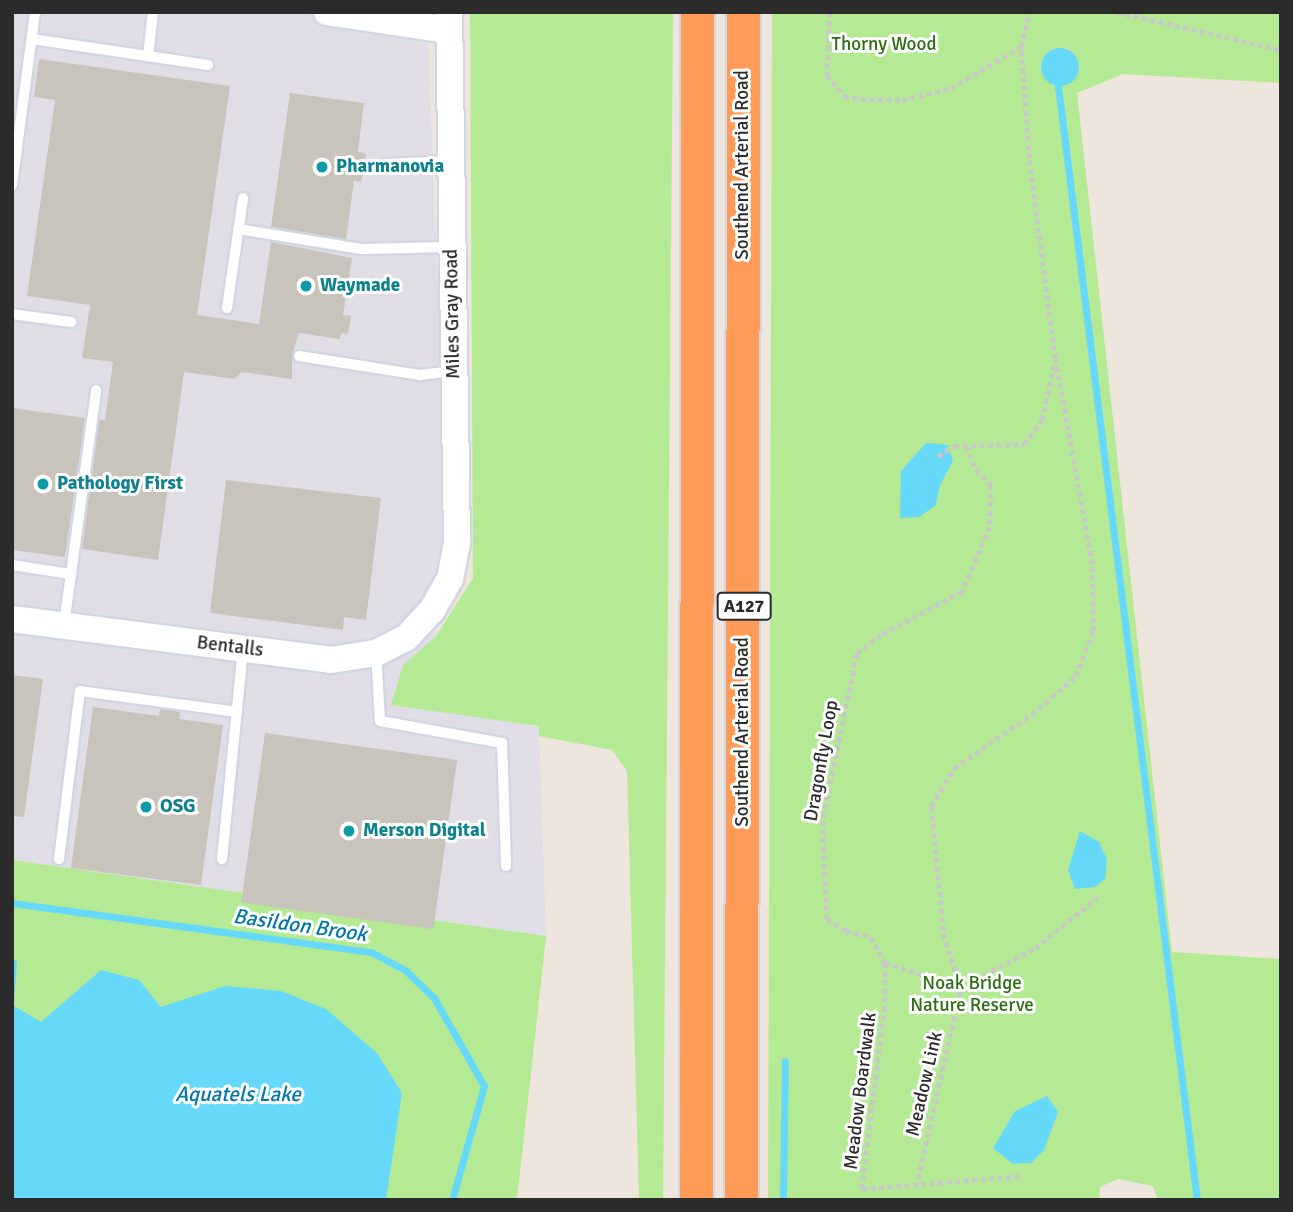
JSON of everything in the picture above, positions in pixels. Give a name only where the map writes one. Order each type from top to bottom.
[{"type":"highway","name":"A127","points":[[696,1200],[697,12]]},
{"type":"highway","name":"Southend Arterial Road","points":[[741,1200],[743,12]]},
{"type":"street","points":[[327,12],[449,21]]},
{"type":"street","name":"Miles Gray Road","points":[[432,610],[450,579],[457,542],[449,21]]},
{"type":"street","name":"Bentalls","points":[[12,619],[331,660],[376,653],[406,638],[432,610]]},
{"type":"lane","points":[[12,185],[35,12]]},
{"type":"lane","points":[[148,56],[153,12]]},
{"type":"lane","points":[[32,39],[208,65]]},
{"type":"lane","points":[[387,164],[450,161]]},
{"type":"lane","points":[[227,309],[243,198]]},
{"type":"lane","points":[[238,229],[362,249],[452,247]]},
{"type":"lane","points":[[12,313],[71,322]]},
{"type":"lane","points":[[299,356],[421,375],[454,372]]},
{"type":"lane","points":[[64,626],[96,390]]},
{"type":"lane","points":[[12,565],[71,574]]},
{"type":"lane","points":[[222,859],[243,649]]},
{"type":"lane","points":[[376,653],[380,722],[502,743],[506,866]]},
{"type":"lane","points":[[59,859],[80,691],[237,712]]},
{"type":"path","points":[[830,12],[827,75],[844,96],[902,100],[951,88],[1021,47]]},
{"type":"path","points":[[961,988],[944,939],[930,806],[954,768],[1032,714],[1076,676],[1093,631],[1092,564],[1055,359],[1028,158],[1021,47],[1029,12]]},
{"type":"path","points":[[1117,12],[1281,50]]},
{"type":"path","points":[[938,456],[954,446],[1024,444],[1042,420],[1055,359]]},
{"type":"path","name":"Dragonfly Loop","points":[[885,963],[871,937],[846,931],[827,919],[823,821],[857,654],[881,635],[962,592],[990,527],[991,485],[976,470],[966,446]]},
{"type":"path","points":[[885,963],[961,988],[1035,948],[1097,898]]},
{"type":"path","name":"Meadow Boardwalk","points":[[885,963],[886,1007],[862,1189],[916,1187],[1020,1176]]},
{"type":"path","name":"Meadow Link","points":[[916,1187],[961,988]]},
{"type":"shaded area","points":[[12,12],[427,12],[448,541],[432,610],[436,636],[403,665],[392,705],[539,726],[546,936],[12,860]]},
{"type":"green space","points":[[470,12],[673,12],[663,1200],[639,1200],[627,771],[612,750],[539,736],[539,726],[391,705],[403,665],[436,636],[473,578]]},
{"type":"green space","name":"Noak Bridge Nature Reserve","points":[[772,12],[1281,12],[1281,83],[1123,74],[1077,93],[1172,952],[1281,959],[1281,1200],[1158,1200],[1153,1186],[1118,1179],[1100,1187],[1099,1200],[768,1200]]},
{"type":"green space","points":[[12,860],[546,936],[517,1200],[12,1200]]},
{"type":"water","points":[[1060,48],[1073,54],[1079,67],[1073,80],[1060,86],[1047,80],[1041,67],[1047,54]]},
{"type":"water","points":[[926,443],[948,445],[953,461],[940,485],[936,505],[919,517],[900,518],[901,471]]},
{"type":"water","points":[[1080,831],[1099,842],[1107,859],[1105,879],[1095,887],[1075,889],[1068,870]]},
{"type":"water","name":"Aquatels Lake","points":[[12,959],[17,961],[14,1006],[41,1022],[101,970],[139,980],[161,1007],[225,986],[281,991],[326,1009],[377,1053],[402,1093],[386,1200],[12,1200]]},
{"type":"water","points":[[1047,1096],[1058,1112],[1044,1150],[1031,1163],[1013,1164],[993,1148],[1015,1111]]},
{"type":"building","points":[[39,59],[230,86],[197,315],[259,324],[271,242],[352,258],[343,315],[351,316],[348,334],[341,333],[340,339],[299,333],[292,356],[292,379],[241,372],[235,379],[184,372],[158,560],[82,549],[99,420],[105,420],[113,362],[82,358],[90,305],[27,296],[55,100],[34,97]]},
{"type":"building","name":"Pharmanovia","points":[[290,93],[364,103],[358,152],[366,153],[361,182],[354,181],[346,239],[271,227]]},
{"type":"building","name":"Pathology First","points":[[12,408],[85,418],[65,557],[12,550]]},
{"type":"building","points":[[226,480],[381,498],[366,620],[344,617],[343,630],[210,613]]},
{"type":"building","points":[[12,675],[43,679],[24,817],[12,816]]},
{"type":"building","name":"OSG","points":[[93,707],[159,716],[160,709],[180,712],[179,719],[223,725],[201,885],[71,868]]},
{"type":"building","name":"Merson Digital","points":[[265,733],[457,760],[433,929],[241,902]]},
{"type":"waterway","points":[[1058,86],[1197,1200]]},
{"type":"waterway","name":"Basildon Brook","points":[[12,903],[371,952],[406,971],[434,998],[484,1086],[452,1200]]},
{"type":"waterway","points":[[783,1200],[785,1061]]},
{"type":"place","name":"Pharmanovia","points":[[322,167]]},
{"type":"place","name":"Waymade","points":[[306,286]]},
{"type":"place","name":"Pathology First","points":[[43,484]]},
{"type":"place","name":"OSG","points":[[146,807]]},
{"type":"place","name":"Merson Digital","points":[[349,831]]},
{"type":"park label","name":"Thorny Wood","points":[[884,45]]}]
